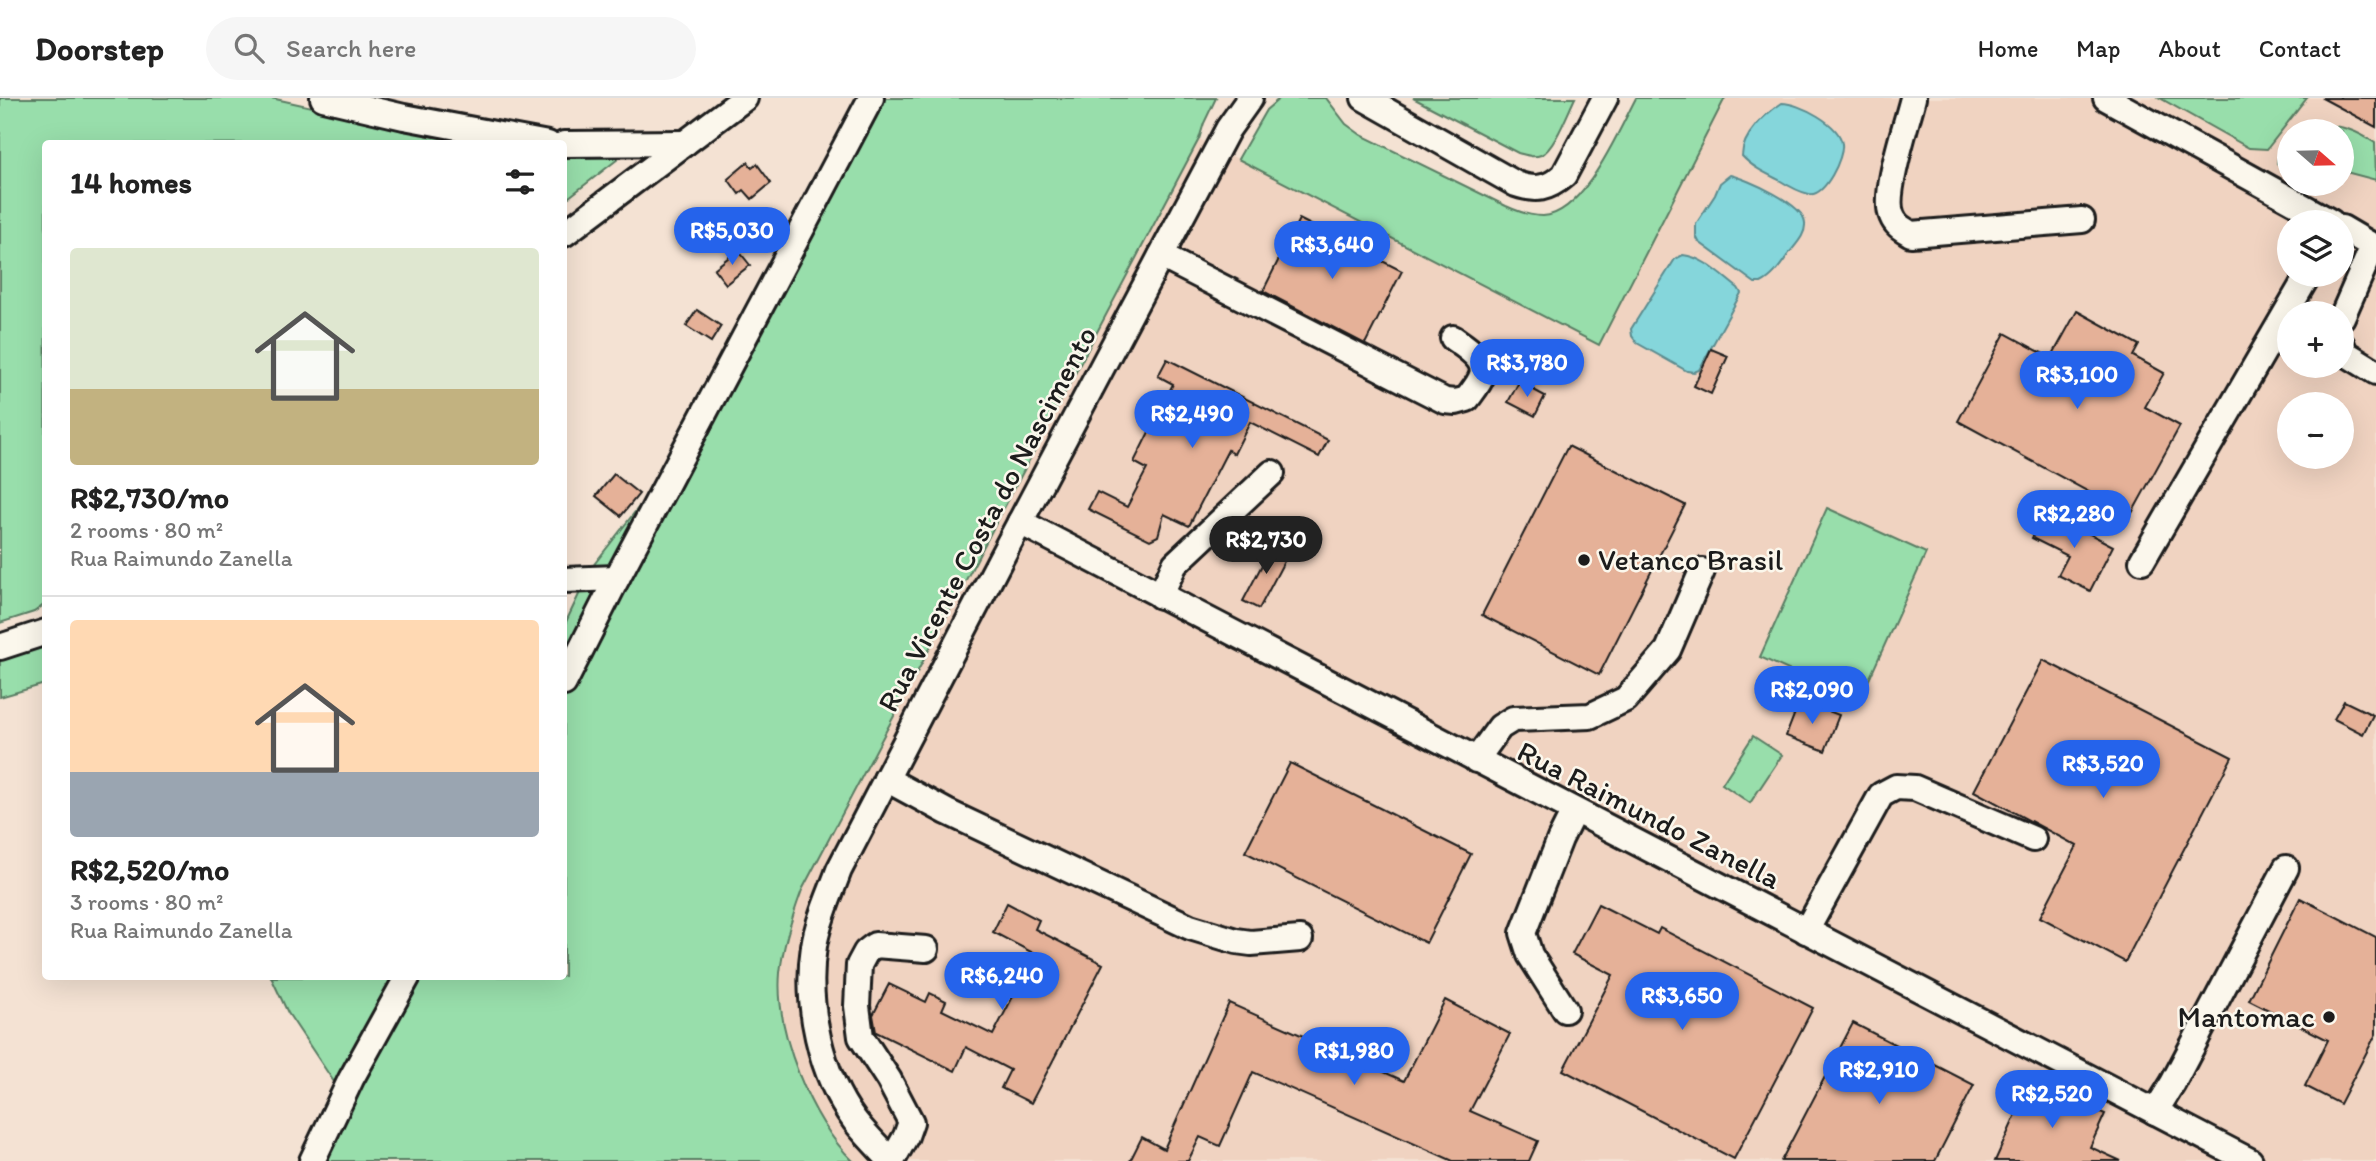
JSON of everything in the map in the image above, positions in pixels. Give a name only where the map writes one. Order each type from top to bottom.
[{"type":"street","points":[[323,98],[404,117],[527,140]]},
{"type":"street","points":[[567,232],[745,98]]},
{"type":"street","points":[[567,677],[871,98]]},
{"type":"street","name":"Rua Vicente Costa do Nascimento","points":[[891,1161],[854,1120],[829,1073],[815,1023],[812,983],[814,946],[823,910],[839,870],[1020,522],[1228,129],[1250,98]]},
{"type":"street","points":[[1364,98],[1516,184],[1530,189],[1542,189],[1564,175],[1605,98]]},
{"type":"street","points":[[1913,98],[1889,195],[1890,213],[1898,226],[1912,234],[2082,220]]},
{"type":"street","points":[[2106,98],[2309,210]]},
{"type":"street","points":[[567,144],[685,143]]},
{"type":"street","points":[[2349,301],[2374,247],[2354,235]]},
{"type":"street","points":[[1161,256],[1445,401],[1456,402],[1467,399],[1483,375],[1478,358],[1453,338]]},
{"type":"street","points":[[2142,561],[2301,287]]},
{"type":"street","points":[[2354,357],[2374,365]]},
{"type":"street","points":[[1160,596],[1175,564],[1272,473]]},
{"type":"street","name":"Rua Raimundo Zanella","points":[[1020,522],[2250,1161]]},
{"type":"street","points":[[1475,760],[1500,727],[1513,719],[1590,716],[1626,699],[1668,650],[1702,571]]},
{"type":"street","points":[[567,580],[617,578]]},
{"type":"street","points":[[0,647],[42,633]]},
{"type":"street","points":[[886,779],[958,817],[1190,927],[1236,942],[1300,939]]},
{"type":"street","points":[[1806,931],[1881,795],[1896,787],[1915,788],[2033,839]]},
{"type":"street","points":[[1564,1010],[1530,955],[1523,933],[1560,839],[1574,811]]},
{"type":"street","points":[[2155,1112],[2287,867]]},
{"type":"street","points":[[891,1161],[911,1122],[889,1080],[861,1037],[857,1006],[859,965],[866,952],[875,945],[926,949]]},
{"type":"street","points":[[312,1161],[351,1079],[406,980]]},
{"type":"shaded area","points":[[1725,98],[2160,98],[2249,148],[2274,98],[2376,98],[2376,1161],[853,1161],[817,1115],[796,1066],[783,1018],[780,976],[785,939],[802,890],[1199,139],[1599,345]]},
{"type":"green space","points":[[0,98],[271,98],[393,125],[486,140],[42,140],[42,606],[34,612],[0,623]]},
{"type":"green space","points":[[882,98],[1216,98],[1199,139],[802,890],[795,910],[780,973],[783,1022],[799,1074],[810,1099],[823,1123],[853,1161],[306,1161],[342,1094],[288,1013],[272,980],[567,980],[567,620],[592,567],[642,503],[675,498]]},
{"type":"green space","points":[[1280,98],[1326,98],[1346,124],[1361,135],[1511,208],[1543,216],[1558,212],[1586,186],[1610,149],[1636,98],[1725,98],[1599,345],[1238,159],[1266,110]]},
{"type":"green space","points":[[1413,98],[1575,98],[1551,146],[1541,155],[1530,156],[1518,153]]},
{"type":"green space","points":[[2160,98],[2307,98],[2291,119],[2277,119],[2277,136],[2267,149],[2249,148]]},
{"type":"green space","points":[[2354,132],[2375,143],[2376,180],[2354,174]]},
{"type":"green space","points":[[627,152],[567,199],[567,153]]},
{"type":"green space","points":[[1827,508],[1926,553],[1859,702],[1760,657]]},
{"type":"green space","points":[[42,645],[42,685],[0,697],[0,659]]},
{"type":"green space","points":[[1753,736],[1782,755],[1750,803],[1722,784]]},
{"type":"water","points":[[1782,103],[1818,116],[1840,136],[1842,150],[1837,166],[1827,183],[1815,193],[1809,194],[1793,188],[1759,170],[1742,156],[1750,133]]},
{"type":"water","points":[[1730,175],[1761,187],[1785,201],[1795,208],[1805,223],[1798,242],[1774,273],[1761,283],[1755,283],[1748,278],[1699,242],[1696,236],[1696,224],[1720,183]]},
{"type":"water","points":[[1683,255],[1705,263],[1741,293],[1699,370],[1694,372],[1687,371],[1637,343],[1631,329],[1675,259]]},
{"type":"building","points":[[2322,98],[2376,98],[2376,127]]},
{"type":"building","points":[[748,162],[752,168],[757,164],[771,183],[752,199],[744,190],[739,194],[728,179]]},
{"type":"building","points":[[1299,219],[1402,271],[1365,344],[1263,291]]},
{"type":"building","points":[[738,250],[750,265],[726,284],[714,269]]},
{"type":"building","points":[[697,310],[721,326],[711,342],[686,326]]},
{"type":"building","points":[[2077,311],[2139,345],[2133,356],[2164,373],[2145,407],[2180,426],[2131,515],[1958,421],[2005,333],[2051,358]]},
{"type":"building","points":[[1711,349],[1728,356],[1711,394],[1694,386]]},
{"type":"building","points":[[1167,359],[1328,440],[1319,457],[1250,422],[1234,454],[1228,450],[1189,526],[1164,514],[1158,536],[1150,540],[1088,509],[1097,492],[1127,507],[1147,469],[1134,462],[1173,384],[1158,376]]},
{"type":"building","points":[[1519,382],[1545,396],[1535,416],[1508,402]]},
{"type":"building","name":"Vetanco Brasil","points":[[1568,446],[1685,505],[1599,675],[1482,615]]},
{"type":"building","points":[[614,474],[639,494],[621,516],[596,496]]},
{"type":"building","points":[[2046,511],[2113,546],[2090,591],[2058,575],[2068,556],[2032,538]]},
{"type":"building","points":[[1274,542],[1290,550],[1259,609],[1243,601]]},
{"type":"building","points":[[2043,660],[2232,757],[2125,962],[2040,917],[2077,846],[1974,791]]},
{"type":"building","points":[[1800,700],[1839,715],[1825,751],[1786,736]]},
{"type":"building","points":[[2344,701],[2373,715],[2363,734],[2334,719]]},
{"type":"building","points":[[1290,763],[1471,854],[1426,943],[1245,852]]},
{"type":"building","name":"Mantomac","points":[[2300,898],[2376,937],[2376,1034],[2340,1104],[2305,1086],[2328,1040],[2249,1000]]},
{"type":"building","points":[[1007,903],[1039,920],[1035,929],[1103,964],[1031,1103],[1001,1088],[1010,1070],[966,1047],[955,1071],[876,1032],[873,1015],[889,984],[926,1002],[930,993],[946,1001],[942,1010],[993,1035],[1035,954],[993,932]]},
{"type":"building","points":[[1598,904],[1657,934],[1660,928],[1813,1008],[1734,1159],[1563,1070],[1613,975],[1572,954]]},
{"type":"building","points":[[1445,1000],[1510,1034],[1470,1111],[1538,1141],[1529,1161],[1453,1161],[1253,1072],[1220,1146],[1200,1137],[1188,1161],[1130,1161],[1142,1137],[1164,1149],[1229,1003],[1404,1081]]},
{"type":"building","points":[[1853,1023],[1974,1085],[1935,1161],[1781,1161]]},
{"type":"building","points":[[2031,1081],[2105,1114],[2090,1147],[2121,1161],[1995,1161]]},
{"type":"place","name":"Vetanco Brasil","points":[[1584,560]]},
{"type":"place","name":"Mantomac","points":[[2329,1017]]}]
